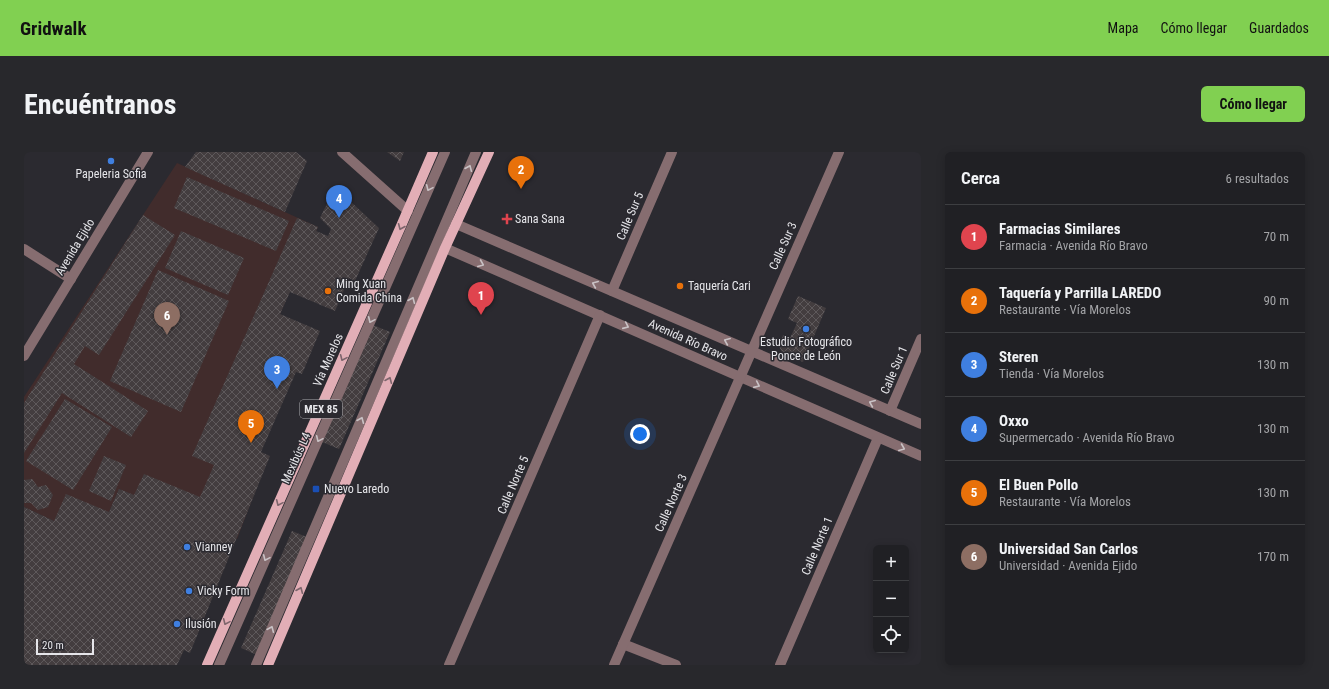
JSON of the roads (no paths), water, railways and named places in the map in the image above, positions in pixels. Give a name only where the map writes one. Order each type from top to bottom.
[{"type":"main road","name":"Vía Morelos","points":[[207,665],[433,152]]},
{"type":"main road","points":[[268,665],[445,248],[488,152]]},
{"type":"street","name":"Avenida Ejido","points":[[24,356],[148,152]]},
{"type":"street","points":[[342,152],[408,211]]},
{"type":"street","name":"Mexibús L4","points":[[219,665],[445,152]]},
{"type":"street","points":[[256,665],[476,152]]},
{"type":"street","name":"Calle Sur 5","points":[[612,291],[672,152]]},
{"type":"street","name":"Calle Sur 3","points":[[751,351],[839,152]]},
{"type":"street","name":"Avenida Río Bravo","points":[[456,224],[921,424]]},
{"type":"street","name":"Avenida Río Bravo","points":[[445,248],[921,456]]},
{"type":"street","points":[[24,249],[71,279]]},
{"type":"street","name":"Calle Norte 5","points":[[449,665],[600,315]]},
{"type":"street","name":"Calle Sur 1","points":[[890,411],[921,339]]},
{"type":"street","name":"Calle Norte 3","points":[[614,665],[751,351]]},
{"type":"street","name":"Calle Norte 1","points":[[780,665],[878,438]]},
{"type":"street","points":[[623,644],[676,665]]},
{"type":"place","name":"Papeleria Sofia","points":[[111,161]]},
{"type":"place","name":"Taquería y Parrilla LAREDO","points":[[521,189]]},
{"type":"place","name":"Oxxo","points":[[339,218]]},
{"type":"place","name":"Sana Sana","points":[[507,219]]},
{"type":"place","name":"Taquería Cari","points":[[680,286]]},
{"type":"place","name":"Ming Xuan Comida China","points":[[328,291]]},
{"type":"place","name":"Farmacias Similares","points":[[481,315]]},
{"type":"place","name":"Estudio Fotográfico Ponce de León","points":[[806,329]]},
{"type":"place","name":"Universidad San Carlos","points":[[167,335]]},
{"type":"place","name":"Steren","points":[[277,389]]},
{"type":"place","name":"El Buen Pollo","points":[[251,443]]},
{"type":"place","name":"Nuevo Laredo","points":[[316,489]]},
{"type":"place","name":"Vianney","points":[[187,547]]},
{"type":"place","name":"Vicky Form","points":[[189,591]]},
{"type":"place","name":"Ilusión","points":[[177,624]]}]
